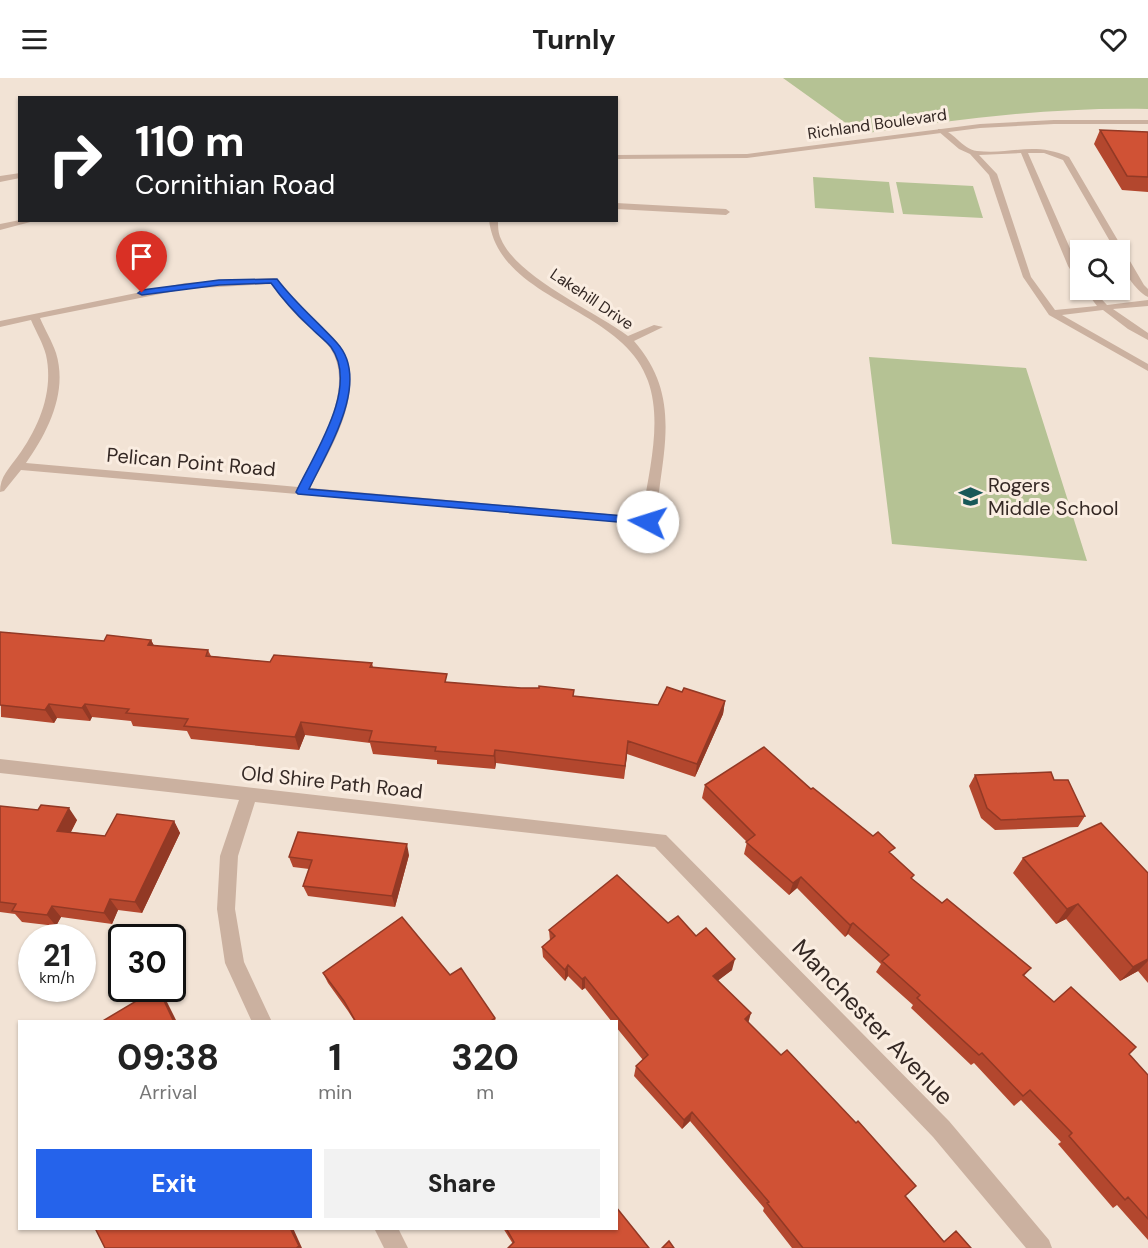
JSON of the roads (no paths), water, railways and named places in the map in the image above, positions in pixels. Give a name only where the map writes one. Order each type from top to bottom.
[{"type":"street","name":"Richland Boulevard","points":[[618,156],[747,156],[940,130],[1026,123],[1146,122]]},
{"type":"street","points":[[0,179],[18,176]]},
{"type":"street","points":[[618,207],[726,213]]},
{"type":"street","points":[[0,227],[24,222]]},
{"type":"street","name":"Lakehill Drive","points":[[493,222],[492,231],[501,252],[525,273],[627,340],[647,366],[659,399],[659,428],[648,522]]},
{"type":"street","points":[[0,324],[185,286],[274,281],[288,301],[335,346],[344,365],[345,392],[336,420],[302,492]]},
{"type":"street","points":[[0,488],[41,433],[50,406],[53,380],[51,354],[34,316]]},
{"type":"street","points":[[627,340],[658,327]]},
{"type":"street","name":"Pelican Point Road","points":[[18,466],[648,522]]},
{"type":"street","name":"Old Shire Path Road","points":[[0,766],[660,840]]},
{"type":"street","points":[[249,794],[229,856],[226,909],[235,963],[261,1020]]},
{"type":"street","name":"Manchester Avenue","points":[[660,840],[941,1129],[1041,1248]]},
{"type":"street","points":[[386,1230],[397,1248]]},
{"type":"lane","points":[[940,130],[973,153],[993,174],[1027,277],[1053,313],[1148,368]]},
{"type":"lane","points":[[973,153],[1023,150],[1056,153],[1066,159],[1113,240]]},
{"type":"lane","points":[[1023,150],[1070,262]]},
{"type":"lane","points":[[1130,270],[1140,287],[1148,294]]},
{"type":"lane","points":[[1098,300],[1125,323],[1148,337]]},
{"type":"lane","points":[[1053,313],[1148,303]]},
{"type":"place","name":"Rogers Middle School","points":[[970,497]]}]
